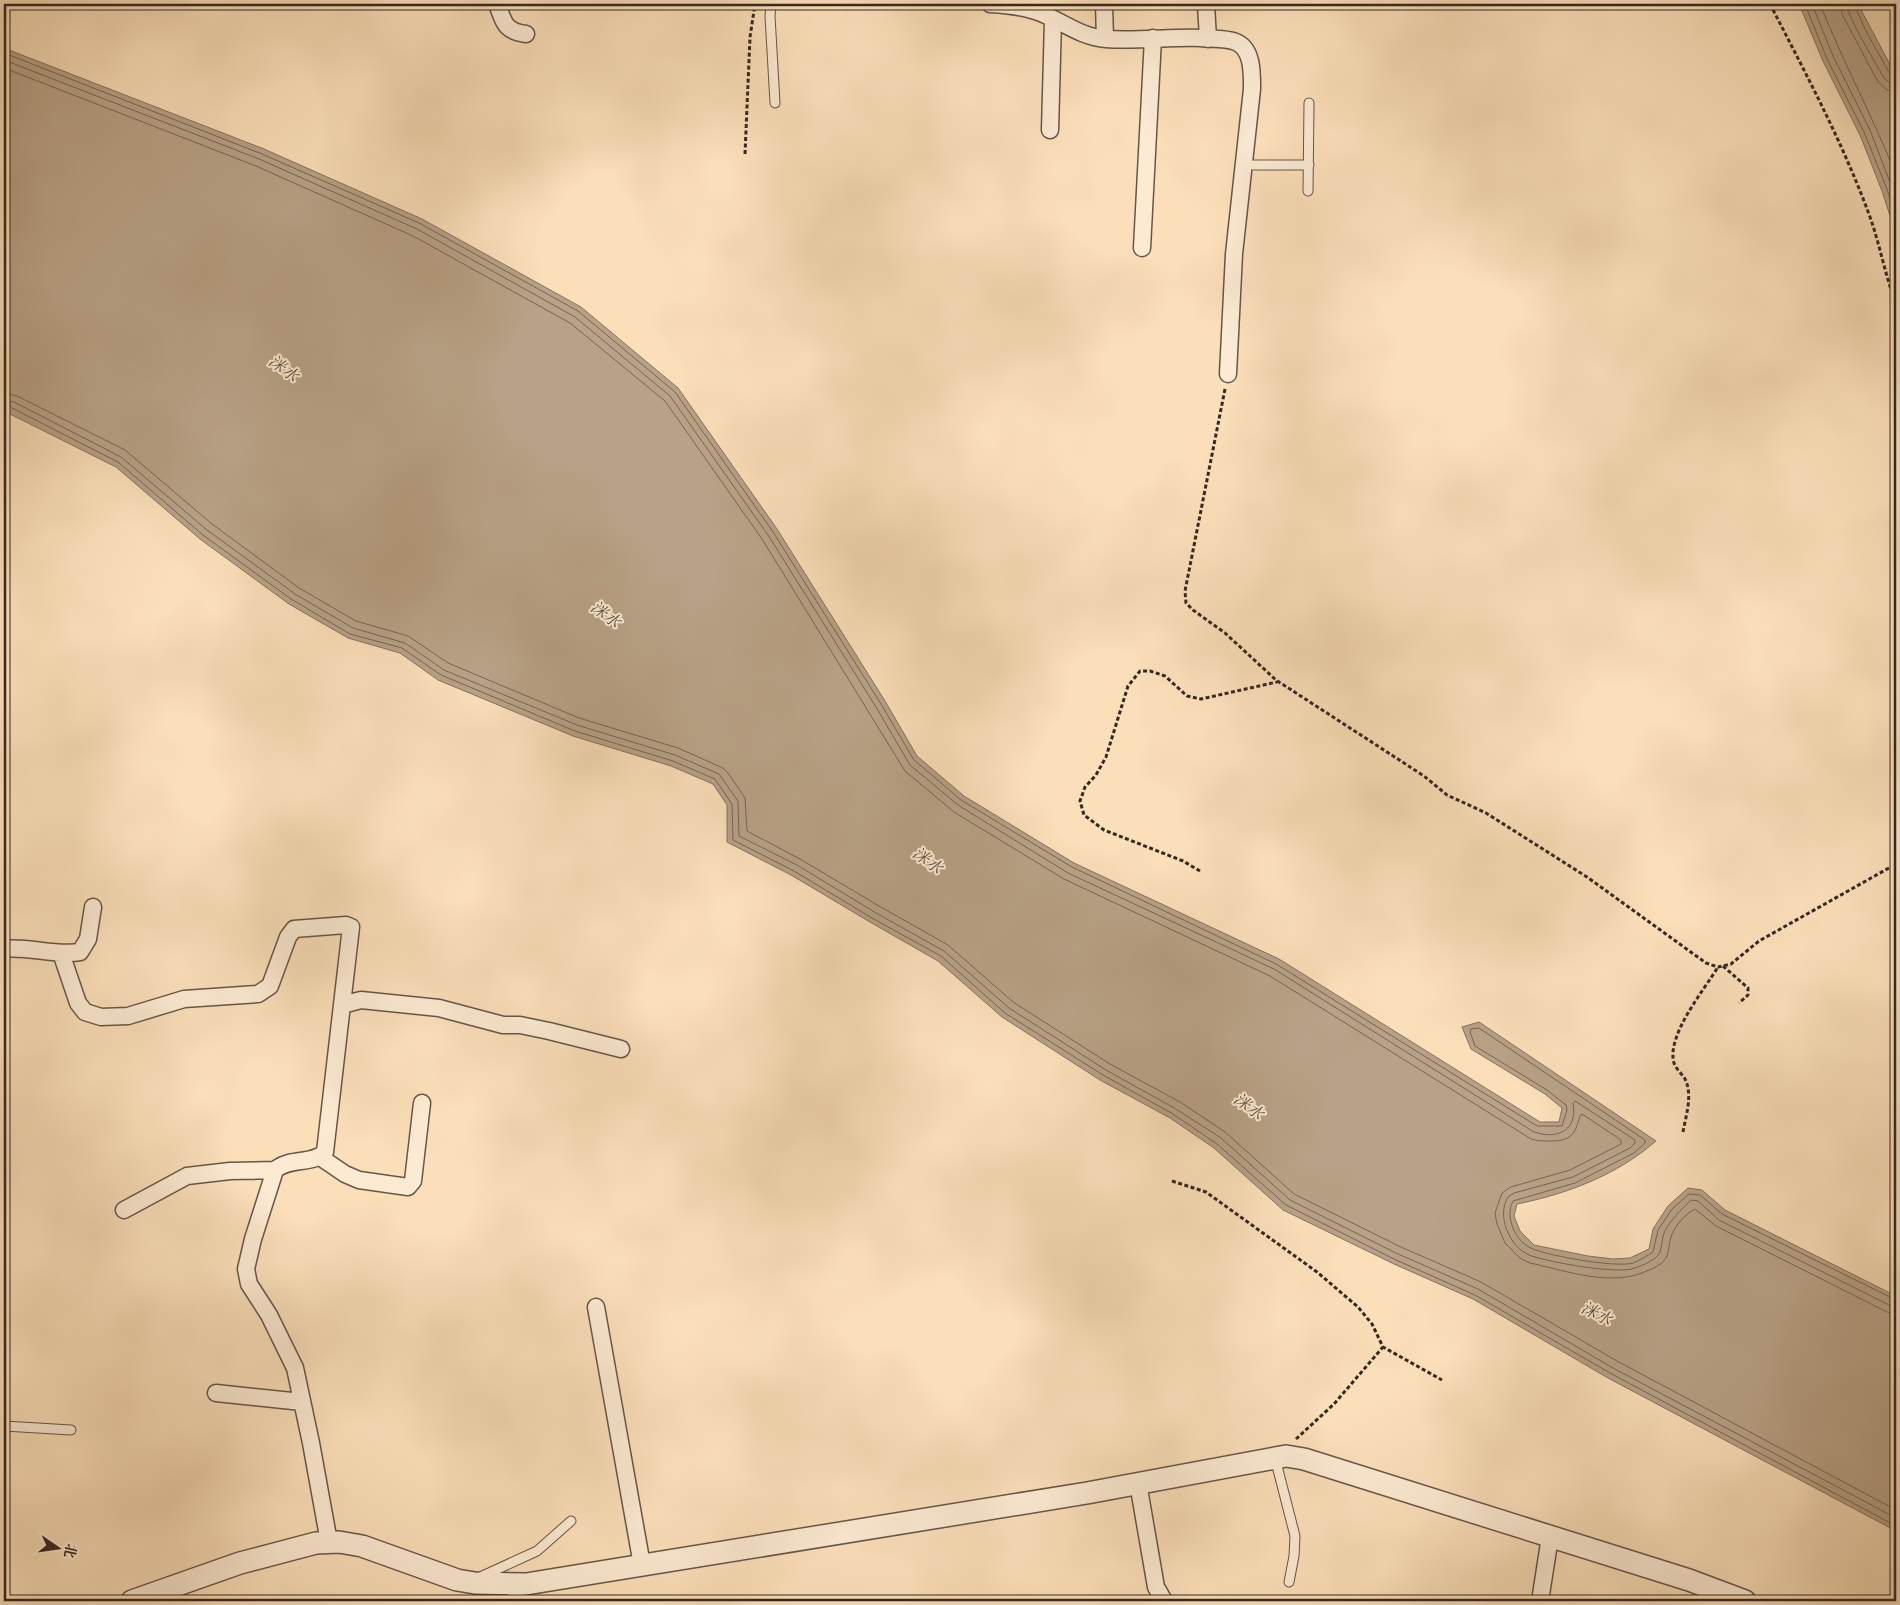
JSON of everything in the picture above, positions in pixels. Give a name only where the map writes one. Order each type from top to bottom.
[{"type":"street","points":[[498,4],[505,25],[515,32],[526,34]]},
{"type":"street","points":[[990,4],[1015,6],[1036,11],[1086,36],[1105,39],[1208,39],[1236,42],[1244,49],[1251,64],[1252,89],[1234,254],[1228,374]]},
{"type":"street","points":[[1104,4],[1105,39]]},
{"type":"street","points":[[1206,4],[1208,39]]},
{"type":"street","points":[[1050,130],[1053,20]]},
{"type":"street","points":[[1142,248],[1153,38]]},
{"type":"street","points":[[4,950],[14,948],[61,953],[80,952],[88,939],[93,907]]},
{"type":"street","points":[[61,953],[78,1003],[85,1012],[101,1017],[128,1016],[184,999],[258,994],[270,986],[288,937],[294,929],[346,925],[351,927],[325,1152],[320,1157],[281,1165],[275,1170],[253,1239],[246,1269],[249,1284],[269,1316],[295,1368],[328,1542]]},
{"type":"street","points":[[342,1005],[361,1000],[439,1008],[502,1025],[520,1025],[549,1031],[621,1050]]},
{"type":"street","points":[[320,1157],[345,1174],[359,1180],[408,1187],[413,1180],[422,1103]]},
{"type":"street","points":[[124,1210],[188,1176],[275,1170]]},
{"type":"street","points":[[596,1307],[642,1565]]},
{"type":"street","points":[[216,1393],[302,1402]]},
{"type":"street","points":[[132,1601],[240,1563],[316,1542],[339,1542],[362,1546],[435,1573],[516,1593],[526,1584],[1138,1483],[1286,1456],[1297,1457],[1689,1580],[1735,1599]]},
{"type":"street","points":[[1138,1483],[1156,1587],[1164,1601]]},
{"type":"street","points":[[1540,1601],[1550,1537]]},
{"type":"lane","points":[[771,4],[775,103]]},
{"type":"lane","points":[[1308,191],[1309,103]]},
{"type":"lane","points":[[1243,164],[1309,164]]},
{"type":"lane","points":[[4,1426],[71,1430]]},
{"type":"lane","points":[[1275,1458],[1295,1536],[1294,1556],[1289,1582]]},
{"type":"lane","points":[[469,1582],[537,1551],[571,1522]]},
{"type":"path","points":[[745,154],[750,37],[755,4]]},
{"type":"path","points":[[1770,4],[1831,122],[1870,218],[1896,304]]},
{"type":"path","points":[[1228,374],[1185,591],[1186,603],[1225,633],[1278,682],[1409,766],[1447,795],[1486,813],[1588,877],[1706,963],[1718,968]]},
{"type":"path","points":[[1200,871],[1183,861],[1104,830],[1084,815],[1080,801],[1085,787],[1096,775],[1106,757],[1128,686],[1140,671],[1150,671],[1165,676],[1187,696],[1201,699],[1278,682]]},
{"type":"path","points":[[1683,1132],[1689,1099],[1686,1081],[1674,1063],[1674,1046],[1679,1029],[1718,968],[1731,964],[1759,942],[1896,864]]},
{"type":"path","points":[[1723,966],[1748,988],[1748,995],[1739,1004]]},
{"type":"path","points":[[1172,1181],[1206,1192],[1317,1272],[1358,1307],[1372,1324],[1383,1347],[1442,1380]]},
{"type":"path","points":[[1275,1458],[1334,1404],[1383,1347]]},
{"type":"water","points":[[1799,4],[1858,4],[1896,76],[1896,234],[1882,191],[1860,135],[1823,61]]},
{"type":"water","name":"洣水","points":[[4,48],[264,149],[422,219],[581,307],[678,388],[777,529],[885,701],[917,756],[964,796],[1074,863],[1279,959],[1540,1122],[1559,1122],[1562,1108],[1545,1094],[1471,1049],[1462,1027],[1479,1022],[1656,1141],[1625,1164],[1591,1182],[1554,1195],[1517,1204],[1514,1216],[1520,1231],[1534,1245],[1588,1256],[1613,1259],[1630,1258],[1649,1249],[1653,1229],[1668,1206],[1688,1188],[1702,1190],[1725,1210],[1896,1296],[1896,1531],[1608,1378],[1473,1299],[1394,1264],[1283,1210],[1214,1148],[1170,1118],[1100,1080],[1002,1017],[938,961],[791,875],[727,842],[727,805],[713,784],[671,766],[573,736],[438,680],[400,653],[348,638],[289,604],[200,539],[116,467],[4,411]]}]
